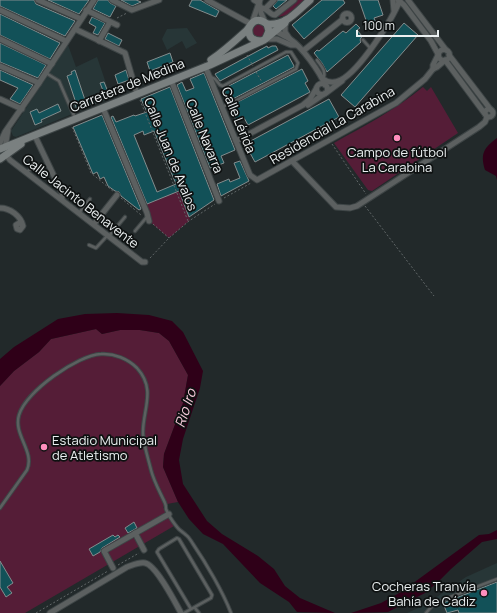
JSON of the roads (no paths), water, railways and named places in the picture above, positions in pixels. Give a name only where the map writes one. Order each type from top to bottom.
[{"type":"main road","points":[[205,66],[227,48],[251,25],[260,20],[267,24],[286,22],[310,0]]},
{"type":"main road","name":"Carretera de Medina","points":[[2,146],[36,136],[205,66],[264,39],[286,22]]},
{"type":"main road","points":[[251,25],[249,34],[256,41],[264,39],[269,34],[267,24]]},
{"type":"main road","points":[[2,157],[20,141]]},
{"type":"street","points":[[38,0],[81,19]]},
{"type":"street","points":[[2,157],[2,146],[8,130],[94,0]]},
{"type":"street","points":[[112,0],[132,10],[159,0]]},
{"type":"street","points":[[207,0],[251,25],[261,5],[274,0]]},
{"type":"street","points":[[254,0],[273,15],[294,0]]},
{"type":"street","points":[[393,0],[394,11]]},
{"type":"street","points":[[236,141],[303,105],[310,99],[316,88],[324,82],[341,80],[371,49],[383,31],[399,0],[432,41],[439,58],[445,60],[486,116],[485,122],[479,127],[369,198],[350,208],[336,207],[292,161]]},
{"type":"street","points":[[408,0],[493,112],[492,116],[486,116]]},
{"type":"street","points":[[261,5],[261,13],[267,24],[289,38]]},
{"type":"street","points":[[394,11],[401,9],[408,11]]},
{"type":"street","points":[[0,10],[66,41]]},
{"type":"street","points":[[86,10],[117,25]]},
{"type":"street","points":[[303,51],[342,19]]},
{"type":"street","points":[[99,41],[110,22]]},
{"type":"street","points":[[286,22],[285,32],[289,38],[303,51],[324,82],[327,90],[325,94]]},
{"type":"street","points":[[75,29],[124,53],[138,94]]},
{"type":"street","points":[[0,39],[52,64]]},
{"type":"street","points":[[264,39],[277,39],[291,45],[296,45]]},
{"type":"street","points":[[438,55],[441,50],[446,50]]},
{"type":"street","name":"Residencial La Carabina","points":[[433,69],[438,55]]},
{"type":"street","points":[[445,60],[449,55]]},
{"type":"street","name":"Residencial La Carabina","points":[[257,180],[396,103],[445,60]]},
{"type":"street","points":[[0,66],[39,83]]},
{"type":"street","name":"Calle Lérida","points":[[205,66],[250,175],[257,180]]},
{"type":"street","points":[[317,72],[316,88],[319,94],[325,94]]},
{"type":"street","points":[[303,105],[306,106],[325,94],[342,81],[344,77]]},
{"type":"street","name":"Calle Navarra","points":[[171,80],[219,201]]},
{"type":"street","points":[[0,99],[22,109]]},
{"type":"street","points":[[103,108],[147,213],[148,220]]},
{"type":"street","points":[[2,146],[8,136],[8,130]]},
{"type":"street","points":[[8,136],[12,141],[20,141]]},
{"type":"street","points":[[36,136],[62,193],[62,199]]},
{"type":"street","name":"Calle Jacinto Benavente","points":[[2,157],[10,160],[142,262],[144,262]]},
{"type":"street","points":[[94,224],[117,195]]},
{"type":"street","points":[[0,208],[11,211],[21,222]]},
{"type":"street","points":[[113,568],[104,551],[169,514]]},
{"type":"street","points":[[135,533],[144,550]]},
{"type":"street","points":[[50,613],[128,567],[140,563],[145,563],[154,568],[181,613]]},
{"type":"lane","points":[[363,40],[371,49]]},
{"type":"lane","points":[[209,76],[214,77],[220,85],[223,86],[288,51],[298,63],[296,69],[222,107]]},
{"type":"lane","points":[[317,60],[324,70],[324,82]]},
{"type":"lane","points":[[46,73],[59,81],[72,120]]},
{"type":"lane","points":[[26,172],[38,165]]},
{"type":"lane","points":[[79,212],[90,199]]},
{"type":"lane","points":[[89,245],[94,249],[96,248],[124,217]]},
{"type":"lane","points":[[135,231],[148,220]]},
{"type":"lane","points":[[0,508],[29,465],[28,454],[18,423],[19,414],[28,399],[41,386],[58,373],[88,356],[102,354],[115,355],[128,360],[137,368],[143,378],[147,390],[148,402],[143,433],[154,483],[166,505],[166,510],[178,529],[185,534],[193,544],[220,590],[231,613]]},
{"type":"lane","points":[[184,613],[211,598],[212,595],[177,538],[159,549],[158,552],[191,609]]},
{"type":"lane","points":[[426,613],[432,606],[440,601],[497,578]]},
{"type":"lane","points":[[195,608],[199,613]]},
{"type":"water","points":[[497,138],[497,180],[496,176],[485,170],[483,155],[486,148]]},
{"type":"water","name":"Rio Iro","points":[[117,313],[149,315],[172,321],[183,332],[203,371],[200,388],[183,439],[179,460],[183,484],[207,521],[222,534],[258,556],[274,569],[285,586],[300,598],[335,613],[297,612],[289,602],[260,583],[223,544],[203,534],[189,519],[178,502],[163,467],[164,454],[183,403],[188,375],[169,341],[159,333],[140,330],[120,330],[102,334],[96,329],[51,339],[39,352],[14,371],[0,386],[0,359],[14,347],[58,319],[85,314]]},
{"type":"water","points":[[497,530],[497,539],[482,542],[425,593],[388,612],[351,613],[381,603],[401,592],[479,535],[489,534]]},
{"type":"place","name":"Campo de fútbol La Carabina","points":[[397,138]]},
{"type":"place","name":"Estadio Municipal de Atletismo","points":[[44,447]]},
{"type":"place","name":"Cocheras Tranvía Bahía de Cádiz","points":[[484,593]]}]
